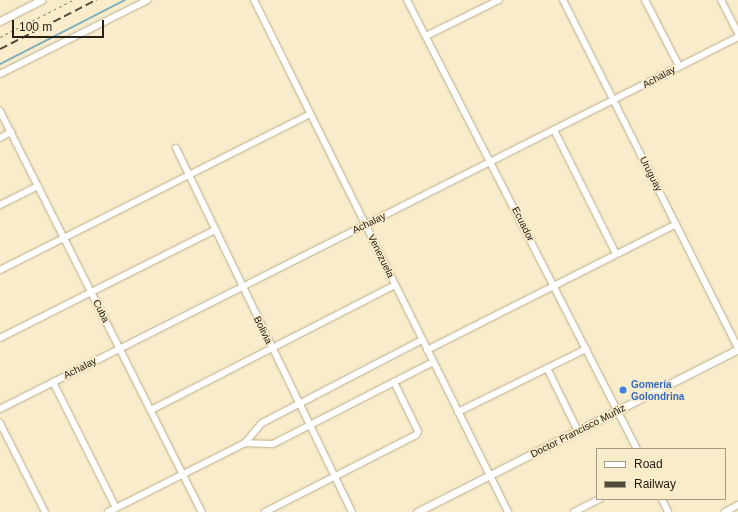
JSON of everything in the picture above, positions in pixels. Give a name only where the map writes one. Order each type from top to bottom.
[{"type":"main road","points":[[0,21],[41,0]]},
{"type":"main road","name":"Doctor Francisco Muñiz","points":[[417,512],[738,349]]},
{"type":"street","points":[[0,74],[148,0]]},
{"type":"street","name":"Venezuela","points":[[254,0],[508,512]]},
{"type":"street","name":"Ecuador","points":[[407,0],[493,162],[636,448]]},
{"type":"street","points":[[426,36],[499,0]]},
{"type":"street","name":"Uruguay","points":[[563,0],[738,349]]},
{"type":"street","points":[[645,0],[679,66]]},
{"type":"street","points":[[721,0],[738,33]]},
{"type":"street","name":"Achalay","points":[[0,409],[242,286],[555,132],[614,102],[679,66],[738,37]]},
{"type":"street","name":"Cuba","points":[[0,111],[202,512]]},
{"type":"street","points":[[0,270],[310,114]]},
{"type":"street","points":[[0,138],[11,132]]},
{"type":"street","points":[[555,132],[616,254]]},
{"type":"street","name":"Bolivia","points":[[176,148],[188,176],[352,512]]},
{"type":"street","points":[[0,205],[38,186]]},
{"type":"street","points":[[427,350],[676,224]]},
{"type":"street","points":[[0,338],[215,230]]},
{"type":"street","points":[[151,410],[395,285]]},
{"type":"street","points":[[108,512],[245,442],[262,423],[422,340]]},
{"type":"street","points":[[458,412],[586,349]]},
{"type":"street","points":[[245,442],[273,444],[433,362]]},
{"type":"street","points":[[547,368],[578,431]]},
{"type":"street","points":[[53,382],[116,508]]},
{"type":"street","points":[[265,512],[416,435],[418,431],[394,382]]},
{"type":"street","points":[[0,423],[45,512]]},
{"type":"street","points":[[574,512],[598,500]]},
{"type":"street","points":[[662,500],[668,512]]},
{"type":"street","points":[[725,512],[738,506]]},
{"type":"path","points":[[0,37],[73,0]]},
{"type":"waterway","points":[[0,64],[125,0]]},
{"type":"railway","points":[[0,49],[96,0]]},
{"type":"place","name":"Gomería Golondrina","points":[[623,390]]}]
